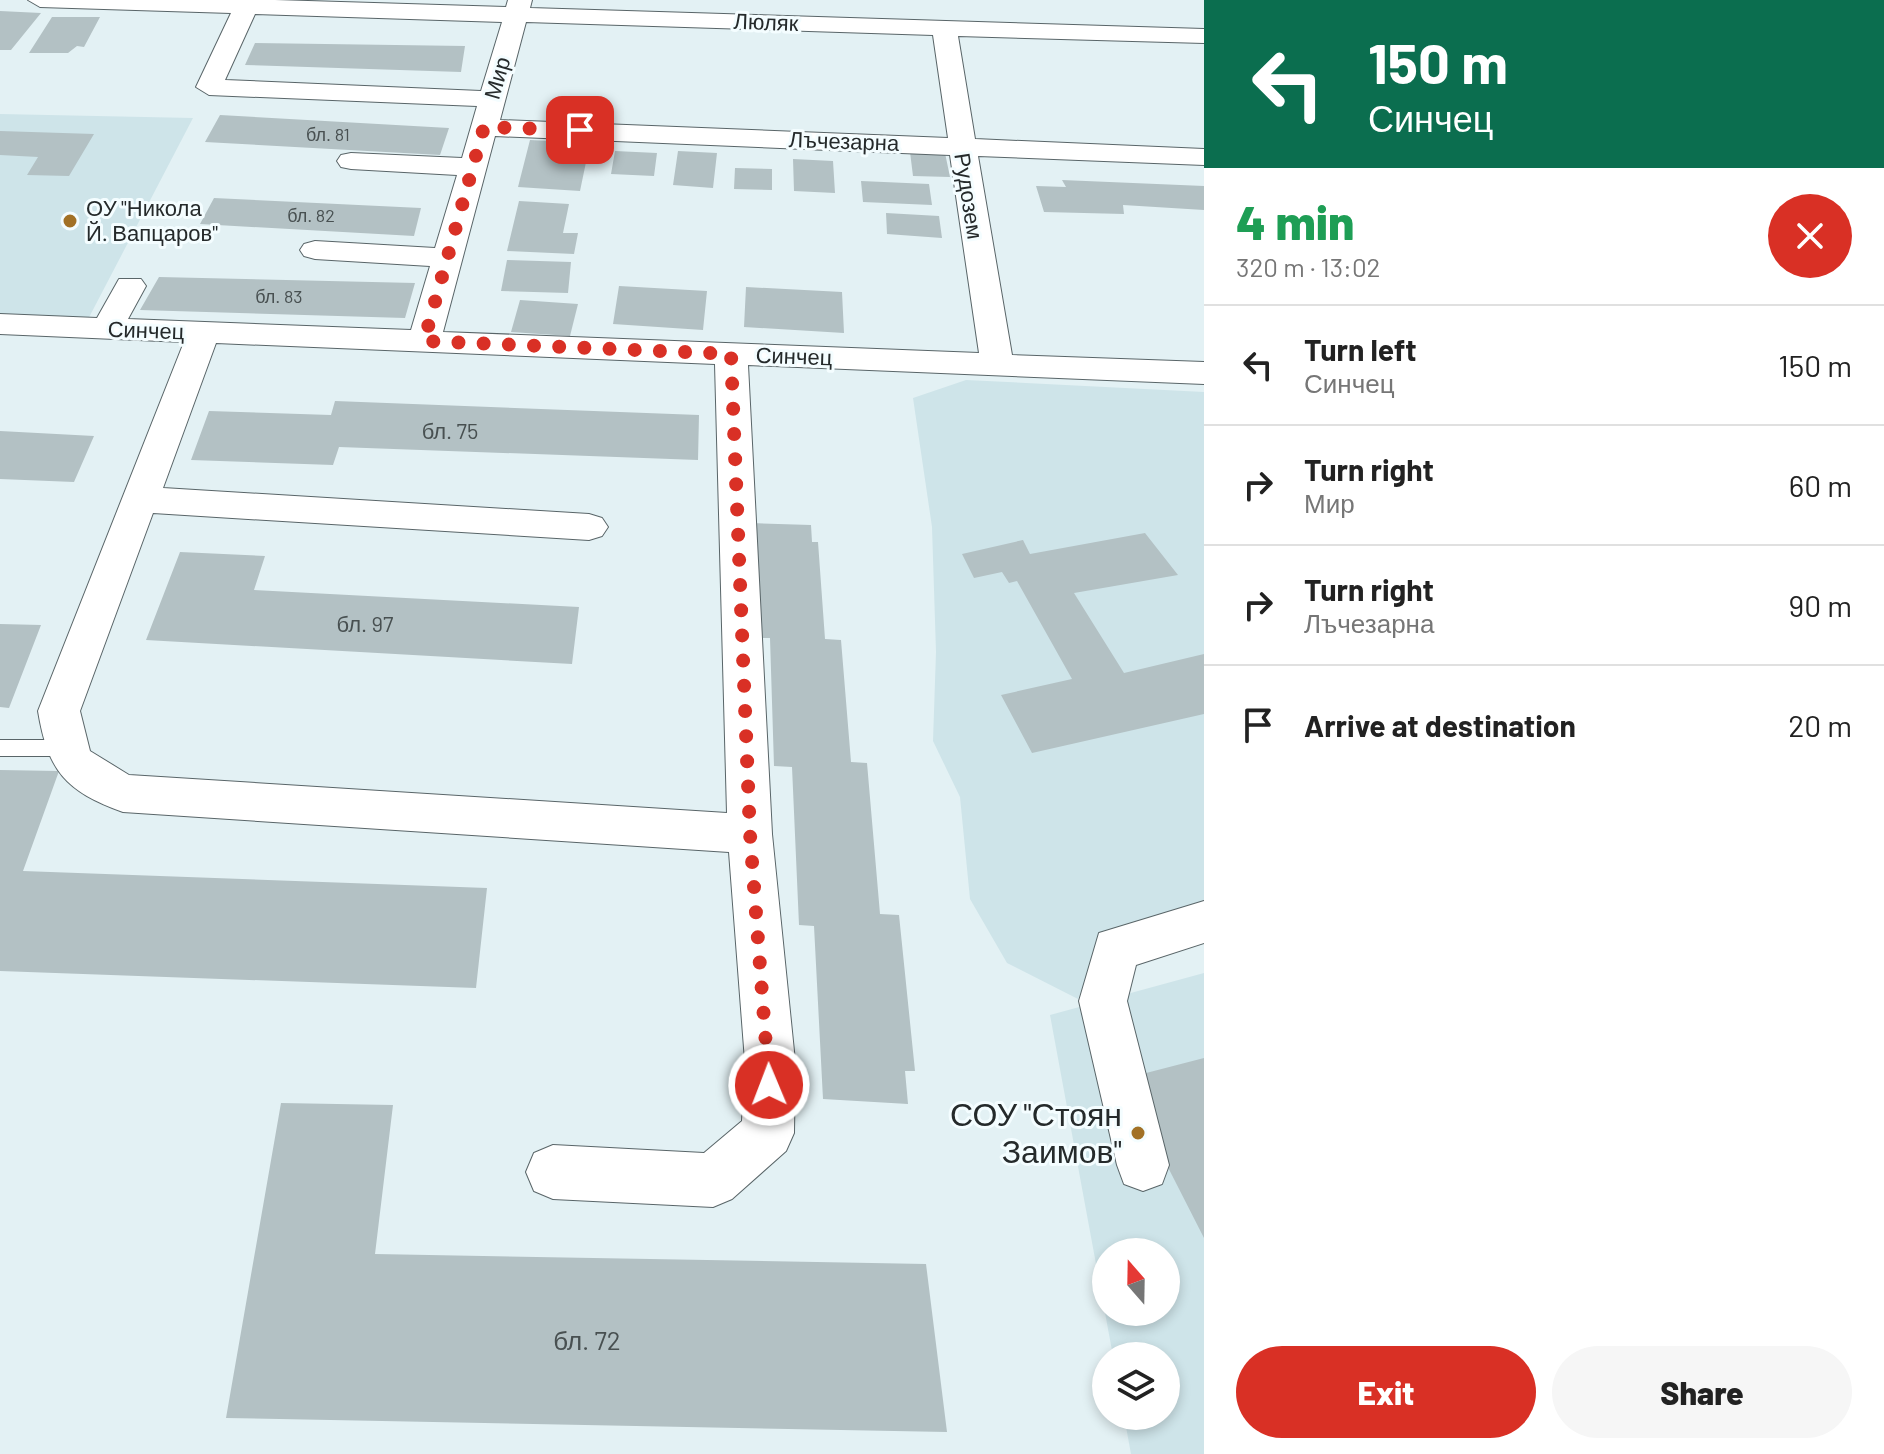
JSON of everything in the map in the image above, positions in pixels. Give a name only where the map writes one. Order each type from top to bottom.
[{"type":"street","name":"Люляк","points":[[40,0],[244,13],[518,7],[1204,36]]},
{"type":"street","name":"Мир","points":[[424,341],[518,7]]},
{"type":"street","points":[[244,13],[489,27]]},
{"type":"street","name":"Лъчезарна","points":[[244,13],[209,87],[487,113],[961,145],[1204,157]]},
{"type":"street","name":"Рудозем","points":[[944,27],[997,365]]},
{"type":"street","points":[[351,161],[473,167]]},
{"type":"street","points":[[315,250],[448,258]]},
{"type":"street","points":[[107,328],[130,286]]},
{"type":"street","name":"Синчец","points":[[0,324],[1203,374]]},
{"type":"street","points":[[204,332],[59,711],[65,748],[73,766],[123,793],[750,834]]},
{"type":"street","points":[[553,1172],[713,1180],[768,1133],[770,1061],[750,834],[731,354]]},
{"type":"street","points":[[139,499],[589,527]]},
{"type":"street","points":[[1143,1165],[1103,1001],[1116,949],[1204,922]]},
{"type":"lane","points":[[0,748],[65,748]]},
{"type":"shaded area","name":"ОУ \"Никола Й. Вапцаров\"","points":[[0,114],[193,118],[84,327],[0,324]]},
{"type":"shaded area","points":[[966,380],[1204,392],[1204,906],[1103,936],[1078,999],[1007,963],[970,899],[960,797],[933,741],[936,652],[932,527],[913,398]]},
{"type":"shaded area","name":"СОУ \"Стоян Заимов\"","points":[[1204,973],[1204,1454],[1131,1454],[1127,1430],[1180,1430],[1180,1342],[1110,1342],[1107,1326],[1180,1326],[1180,1238],[1092,1238],[1092,1242],[1050,1015]]},
{"type":"building","points":[[0,11],[41,13],[11,50],[0,50]]},
{"type":"building","points":[[52,17],[100,17],[84,47],[77,46],[68,53],[29,53]]},
{"type":"building","points":[[255,43],[465,46],[461,72],[245,65]]},
{"type":"building","points":[[220,115],[449,128],[440,155],[205,142]]},
{"type":"building","points":[[0,131],[94,134],[69,176],[27,175],[38,157],[0,155]]},
{"type":"building","points":[[530,140],[590,143],[580,191],[518,187]]},
{"type":"building","points":[[615,151],[657,153],[654,176],[611,174]]},
{"type":"building","points":[[678,151],[717,153],[713,188],[673,185]]},
{"type":"building","points":[[910,152],[945,153],[950,177],[913,176]]},
{"type":"building","points":[[793,159],[833,161],[835,193],[794,191]]},
{"type":"building","points":[[735,168],[772,169],[772,190],[734,189]]},
{"type":"building","points":[[1062,180],[1204,186],[1204,210],[1123,205],[1124,214],[1044,212],[1036,186],[1066,187]]},
{"type":"building","points":[[861,181],[929,184],[932,205],[863,202]]},
{"type":"building","points":[[214,198],[421,208],[414,236],[200,224]]},
{"type":"building","points":[[519,201],[569,204],[563,233],[578,233],[574,254],[507,251]]},
{"type":"building","points":[[886,213],[939,216],[942,238],[887,234]]},
{"type":"building","points":[[507,260],[571,262],[568,293],[501,291]]},
{"type":"building","points":[[159,277],[415,283],[405,318],[140,310]]},
{"type":"building","points":[[619,286],[707,291],[703,330],[613,324]]},
{"type":"building","points":[[746,287],[842,292],[844,333],[744,327]]},
{"type":"building","points":[[520,300],[578,304],[570,336],[511,332]]},
{"type":"building","points":[[335,401],[699,415],[698,460],[339,447],[333,465],[191,460],[209,411],[331,415]]},
{"type":"building","points":[[0,431],[94,436],[74,482],[0,479]]},
{"type":"building","points":[[750,523],[811,525],[812,542],[818,542],[825,639],[841,640],[851,762],[867,763],[880,914],[899,915],[915,1071],[905,1071],[908,1104],[823,1099],[814,926],[799,925],[792,767],[774,766],[770,638],[753,638]]},
{"type":"building","points":[[1145,533],[1178,575],[1074,593],[1124,673],[1204,654],[1204,714],[1032,753],[1001,695],[1072,679],[1017,581],[1009,583],[1002,572],[974,578],[962,554],[1023,540],[1030,554]]},
{"type":"building","points":[[180,552],[265,556],[254,590],[579,607],[572,664],[146,640]]},
{"type":"building","points":[[0,624],[41,625],[9,708],[0,707]]},
{"type":"building","points":[[0,770],[59,771],[23,871],[487,888],[476,988],[0,971]]},
{"type":"building","points":[[1204,1058],[1204,1238],[1123,1079]]},
{"type":"building","points":[[281,1103],[393,1105],[375,1254],[926,1264],[947,1432],[226,1418]]},
{"type":"place","name":"ОУ \"Никола Й. Вапцаров\"","points":[[70,221]]},
{"type":"place","name":"СОУ \"Стоян Заимов\"","points":[[1138,1133]]},
{"type":"route","points":[[580,130],[484,127],[424,341],[731,354],[750,834],[770,1061],[769,1085]]}]
